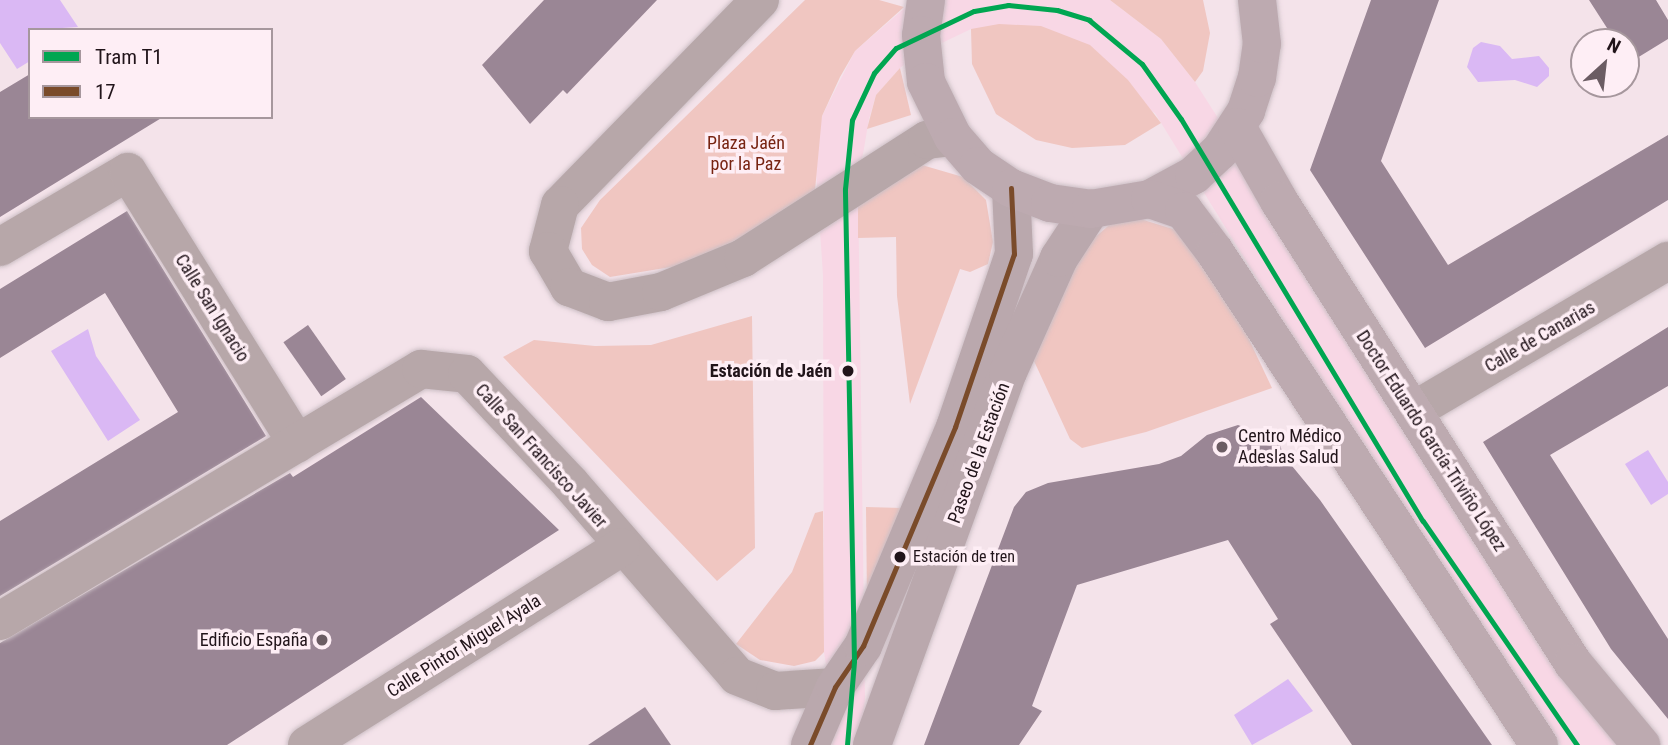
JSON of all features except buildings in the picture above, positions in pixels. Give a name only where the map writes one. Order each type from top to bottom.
[{"type":"highway","points":[[926,0],[921,35],[926,82],[953,137],[978,166],[1011,188],[1050,203],[1091,209],[1150,199],[1194,175],[1237,127],[1252,95],[1261,61],[1257,0]]},
{"type":"highway","name":"Doctor Eduardo García-Triviño López","points":[[1237,127],[1573,663],[1641,745]]},
{"type":"highway","points":[[1150,199],[1184,211],[1215,252],[1539,745]]},
{"type":"main road","name":"Paseo de la Estación","points":[[810,745],[835,687],[863,646],[955,426],[1014,254],[1011,188]]},
{"type":"main road","name":"Paseo de la Estación","points":[[872,745],[1008,372],[1059,258],[1091,209]]},
{"type":"street","points":[[760,0],[560,205],[548,251],[569,287],[608,302],[661,292],[743,258],[928,140],[953,137]]},
{"type":"street","name":"Calle San Ignacio","points":[[0,247],[128,172],[297,443]]},
{"type":"street","name":"Calle de Canarias","points":[[1413,411],[1668,261]]},
{"type":"street","name":"Calle San Francisco Javier","points":[[0,621],[421,369],[467,374],[570,483],[621,547],[737,676],[775,691],[835,687]]},
{"type":"street","name":"Calle Pintor Miguel Ayala","points":[[307,745],[621,547]]},
{"type":"shaded area","points":[[0,0],[60,0],[78,27],[28,28],[28,62],[17,69],[0,43]]},
{"type":"shaded area","points":[[914,0],[1110,0],[1161,39],[1195,82],[1618,745],[1561,745],[1411,529],[1155,113],[971,29],[921,53],[900,68],[876,95],[869,119],[858,183],[865,698],[861,745],[824,745],[832,702],[824,652],[823,275],[815,157],[822,116],[855,51]]},
{"type":"shaded area","points":[[1481,42],[1500,46],[1512,59],[1539,56],[1549,68],[1549,76],[1537,87],[1515,80],[1478,82],[1467,67],[1473,48]]},
{"type":"shaded area","points":[[88,329],[96,356],[140,420],[108,441],[51,351]]},
{"type":"shaded area","points":[[1648,450],[1668,482],[1668,494],[1651,505],[1625,464]]},
{"type":"shaded area","points":[[1288,679],[1313,711],[1252,745],[1234,715]]},
{"type":"green space","name":"Plaza Jaén por la Paz","points":[[805,0],[879,0],[904,7],[855,51],[840,77],[822,116],[815,190],[702,262],[610,277],[592,265],[582,249],[581,228],[600,200]]},
{"type":"green space","points":[[1110,0],[1203,0],[1210,33],[1203,71],[1195,82],[1161,39]]},
{"type":"green space","points":[[999,24],[1041,26],[1090,45],[1128,80],[1161,123],[1125,145],[1072,148],[1036,140],[996,114],[972,64],[971,29]]},
{"type":"green space","points":[[900,68],[911,115],[867,129],[876,95]]},
{"type":"green space","points":[[915,163],[963,177],[986,200],[993,242],[988,264],[970,272],[960,269],[910,404],[897,296],[896,237],[858,238],[858,183]]},
{"type":"green space","points":[[1137,218],[1186,233],[1237,314],[1272,388],[1146,432],[1082,448],[1070,439],[1034,361],[1057,294],[1093,239],[1115,220]]},
{"type":"green space","points":[[752,316],[755,548],[717,581],[503,357],[534,340],[595,346],[651,345]]},
{"type":"green space","points":[[866,507],[902,508],[867,600]]},
{"type":"green space","points":[[823,511],[824,652],[815,661],[794,666],[760,660],[736,644],[792,572],[815,513]]},
{"type":"tram line","name":"T1","points":[[847,745],[854,661],[845,189],[852,120],[874,73],[896,48],[974,11],[1008,5],[1057,10],[1089,20],[1142,64],[1181,119],[1423,521],[1577,745]]},
{"type":"transit line","name":"17","points":[[810,745],[835,687],[863,646],[955,427],[1014,254],[1011,188]]},
{"type":"place","name":"Estación de Jaén","points":[[848,371]]},
{"type":"place","name":"Centro Médico Adeslas Salud","points":[[1222,447]]},
{"type":"place","name":"Estación de tren","points":[[900,557]]},
{"type":"place","name":"Edificio España","points":[[322,640]]}]
